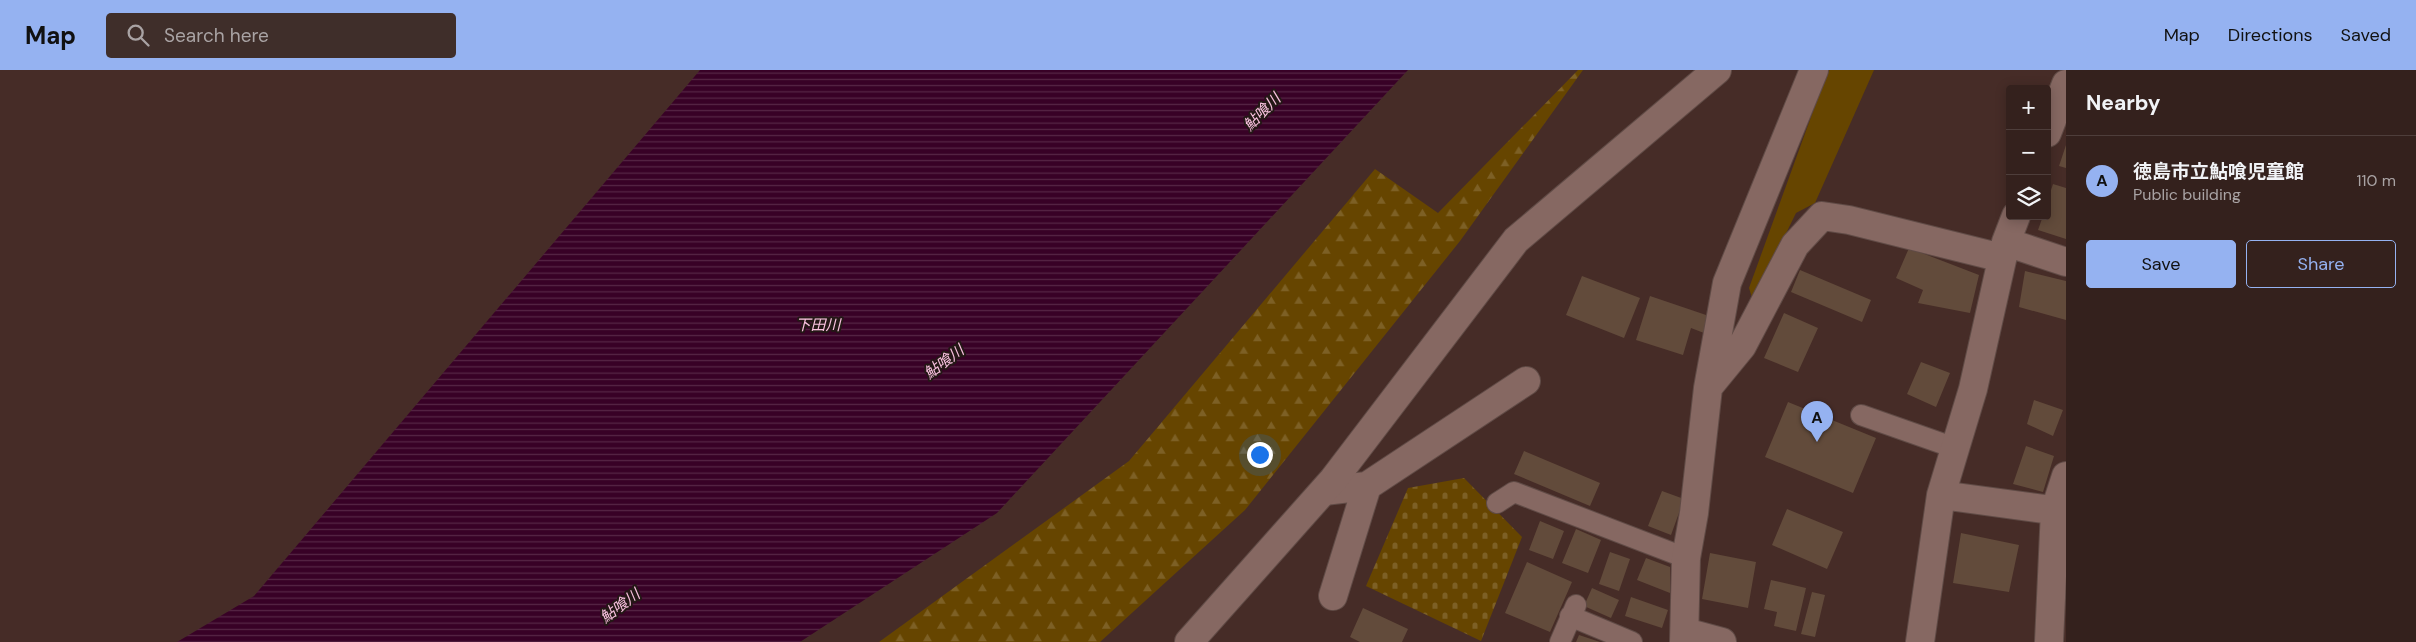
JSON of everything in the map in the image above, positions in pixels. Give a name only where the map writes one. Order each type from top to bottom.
[{"type":"street","points":[[1189,642],[1324,491],[1516,240],[1717,70]]},
{"type":"street","points":[[1722,642],[1684,637],[1686,558],[1694,513],[1708,388],[1727,283],[1814,70]]},
{"type":"street","points":[[2048,130],[2066,84]]},
{"type":"street","points":[[1708,388],[1742,346],[1795,245],[1822,216],[2066,262]]},
{"type":"street","points":[[1920,642],[1941,495],[1973,388],[2004,250],[2015,220]]},
{"type":"street","points":[[1324,491],[1367,486],[1526,381]]},
{"type":"street","points":[[2049,642],[2060,511],[2066,476]]},
{"type":"street","points":[[1333,596],[1367,486]]},
{"type":"street","points":[[1941,495],[2060,511]]},
{"type":"lane","points":[[1861,415],[1955,448]]},
{"type":"lane","points":[[1496,503],[1514,492],[1686,558]]},
{"type":"lane","points":[[1560,642],[1573,611],[1632,642]]},
{"type":"green space","points":[[1578,70],[1583,70],[1460,241],[1245,510],[1100,642],[879,642],[1129,461],[1375,169],[1438,213]]},
{"type":"green space","points":[[1828,70],[1874,70],[1815,203],[1796,213],[1753,301],[1749,288]]},
{"type":"green space","points":[[1464,478],[1522,537],[1481,641],[1366,586],[1408,488]]},
{"type":"water","name":"下田川","points":[[700,70],[1408,70],[997,513],[800,642],[177,642],[254,596]]},
{"type":"building","points":[[2066,145],[2066,168],[2059,166]]},
{"type":"building","points":[[2053,184],[2066,188],[2066,239],[2038,230],[2042,220],[2051,220],[2051,190]]},
{"type":"building","points":[[1909,248],[1979,275],[1970,313],[1918,303],[1923,290],[1896,278]]},
{"type":"building","points":[[1800,270],[1871,300],[1862,322],[1791,292]]},
{"type":"building","points":[[2025,271],[2066,281],[2066,320],[2019,307]]},
{"type":"building","points":[[1582,276],[1640,298],[1624,338],[1566,315]]},
{"type":"building","points":[[1650,296],[1709,316],[1704,333],[1691,328],[1683,355],[1636,340]]},
{"type":"building","points":[[1784,313],[1818,328],[1798,372],[1764,358]]},
{"type":"building","points":[[1921,362],[1950,373],[1936,407],[1907,394]]},
{"type":"building","points":[[2034,400],[2063,410],[2053,436],[2027,424]]},
{"type":"building","points":[[1788,402],[1876,438],[1853,493],[1765,457]]},
{"type":"building","points":[[2026,446],[2054,456],[2043,492],[2013,484]]},
{"type":"building","points":[[1524,451],[1600,483],[1590,506],[1514,474]]},
{"type":"building","points":[[1662,491],[1684,499],[1671,535],[1648,526]]},
{"type":"building","points":[[1787,509],[1843,532],[1827,569],[1772,545]]},
{"type":"building","points":[[1540,521],[1564,531],[1553,559],[1529,550]]},
{"type":"building","points":[[1576,529],[1601,540],[1588,573],[1562,563]]},
{"type":"building","points":[[1961,533],[2019,545],[2009,592],[1953,583]]},
{"type":"building","points":[[1610,552],[1630,559],[1619,591],[1599,584]]},
{"type":"building","points":[[1710,553],[1756,562],[1748,608],[1702,599]]},
{"type":"building","points":[[1646,558],[1670,567],[1670,593],[1637,580]]},
{"type":"building","points":[[1527,562],[1572,582],[1550,632],[1505,613]]},
{"type":"building","points":[[1771,580],[1806,588],[1796,631],[1774,626],[1777,612],[1764,609]]},
{"type":"building","points":[[1592,588],[1619,600],[1611,618],[1584,606]]},
{"type":"building","points":[[1812,592],[1825,595],[1815,637],[1801,634]]},
{"type":"building","points":[[1631,597],[1668,610],[1662,628],[1625,616]]},
{"type":"building","points":[[1363,608],[1408,629],[1402,642],[1360,642],[1350,637]]},
{"type":"building","points":[[1579,635],[1600,642],[1576,642]]},
{"type":"place","name":"徳島市立鮎喰児童館","points":[[1817,442]]},
{"type":"water label","name":"鮎喰川","points":[[1262,112]]},
{"type":"water label","name":"鮎喰川","points":[[944,362]]},
{"type":"water label","name":"鮎喰川","points":[[620,606]]}]
